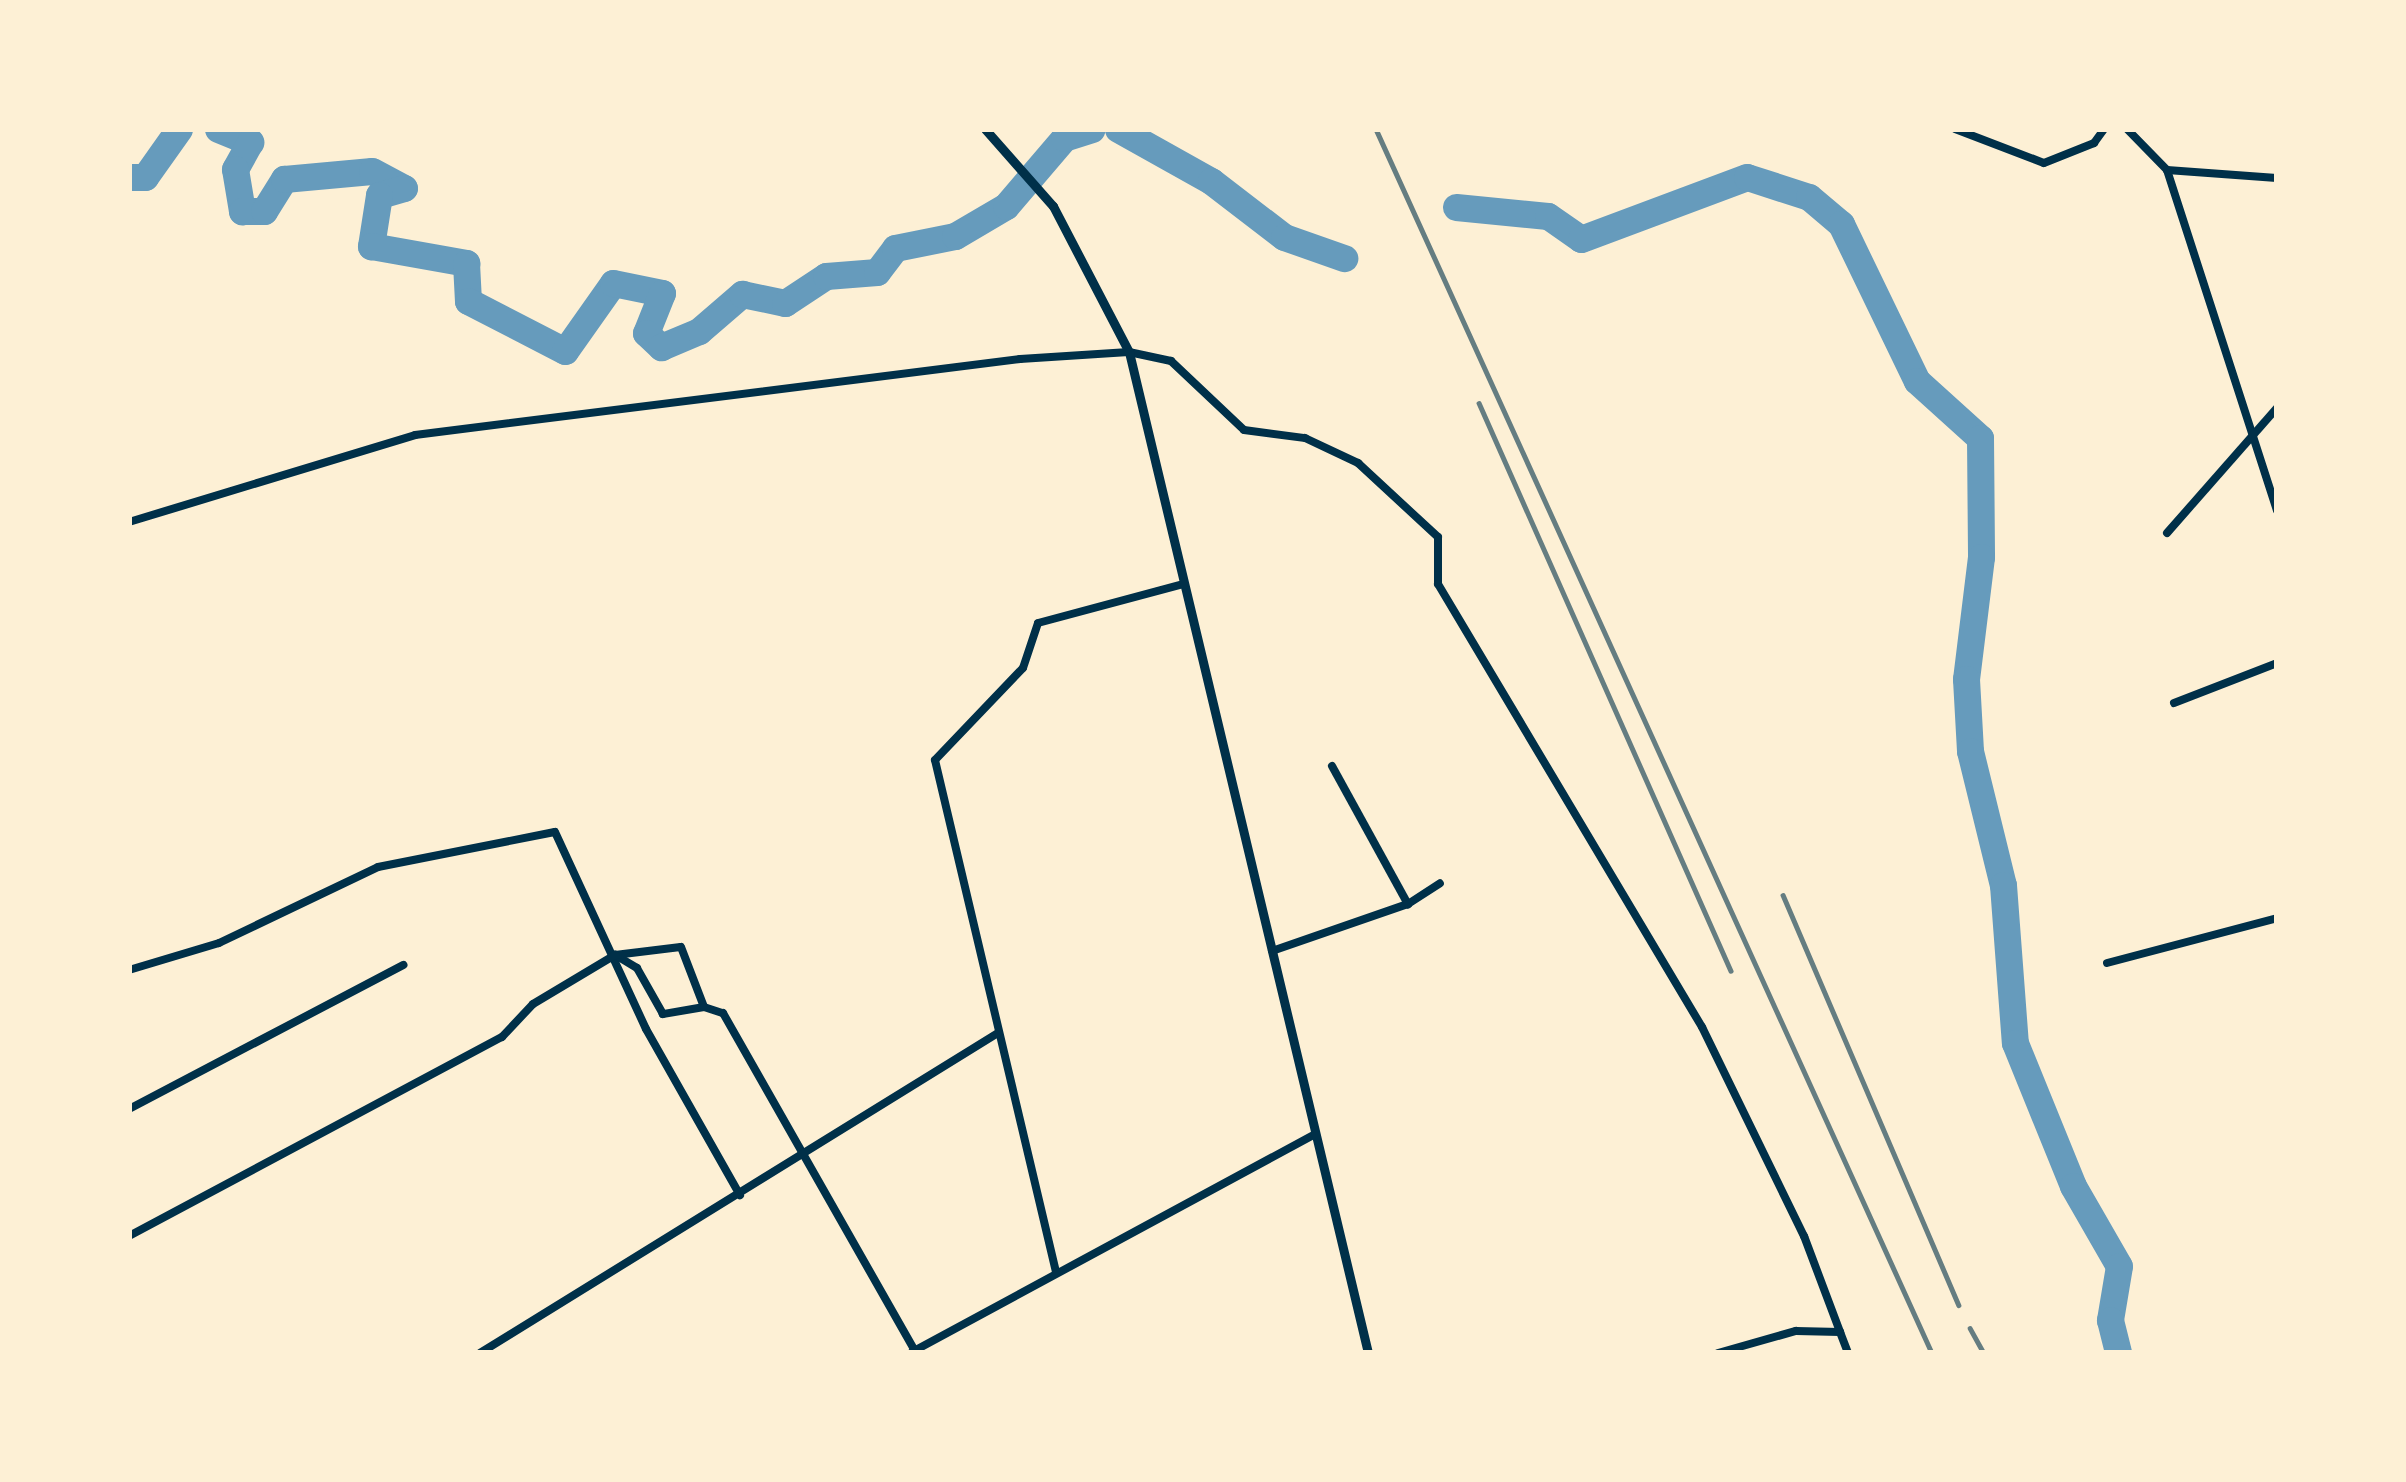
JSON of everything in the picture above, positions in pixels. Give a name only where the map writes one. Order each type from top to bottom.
[{"type":"street","points":[[985,129],[1053,206],[1129,352],[1368,1353]]},
{"type":"street","points":[[1955,129],[2044,163],[2094,143],[2104,129]]},
{"type":"street","points":[[2127,129],[2168,170],[2249,436],[2277,511]]},
{"type":"street","points":[[2168,170],[2277,178]]},
{"type":"street","points":[[129,522],[415,434],[715,403],[1020,358],[1129,352],[1171,361],[1244,430],[1305,438],[1358,463],[1438,537],[1438,584],[1702,1027],[1804,1236],[1849,1353]]},
{"type":"street","points":[[2167,532],[2277,408]]},
{"type":"street","points":[[1056,1272],[935,760],[1023,668],[1038,623],[1184,584]]},
{"type":"street","points":[[2174,703],[2277,663]]},
{"type":"street","points":[[1332,766],[1408,904]]},
{"type":"street","points":[[129,970],[219,943],[378,867],[554,832],[646,1029],[740,1195]]},
{"type":"street","points":[[1272,951],[1408,904],[1440,883]]},
{"type":"street","points":[[2107,963],[2277,918]]},
{"type":"street","points":[[129,1236],[502,1037],[533,1004],[615,955],[681,947],[704,1007]]},
{"type":"street","points":[[615,955],[637,968],[663,1014],[704,1007],[723,1013],[808,1152],[913,1352],[1317,1133]]},
{"type":"street","points":[[129,1109],[403,964]]},
{"type":"street","points":[[480,1353],[998,1034]]},
{"type":"street","points":[[1718,1353],[1796,1331],[1840,1332]]},
{"type":"waterway","points":[[129,177],[145,177],[179,129]]},
{"type":"waterway","points":[[218,129],[250,142],[235,169],[242,211],[264,211],[284,179],[372,171],[404,188],[379,195],[371,246],[466,263],[468,301],[565,351],[613,283],[662,293],[646,333],[661,347],[699,331],[742,294],[785,303],[826,276],[877,272],[895,248],[955,236],[1006,206],[1064,138],[1092,129]]},
{"type":"waterway","points":[[1118,129],[1211,181],[1284,237],[1344,258]]},
{"type":"waterway","points":[[1456,207],[1548,216],[1581,239],[1747,177],[1809,197],[1841,224],[1917,381],[1980,438],[1981,557],[1966,679],[1970,751],[2003,885],[2015,1043],[2073,1186],[2119,1266],[2110,1320],[2118,1353]]},
{"type":"railway","points":[[1376,129],[1932,1353]]},
{"type":"railway","points":[[1479,403],[1731,971]]},
{"type":"railway","points":[[1783,895],[1959,1305]]},
{"type":"railway","points":[[1970,1328],[1984,1353]]}]
